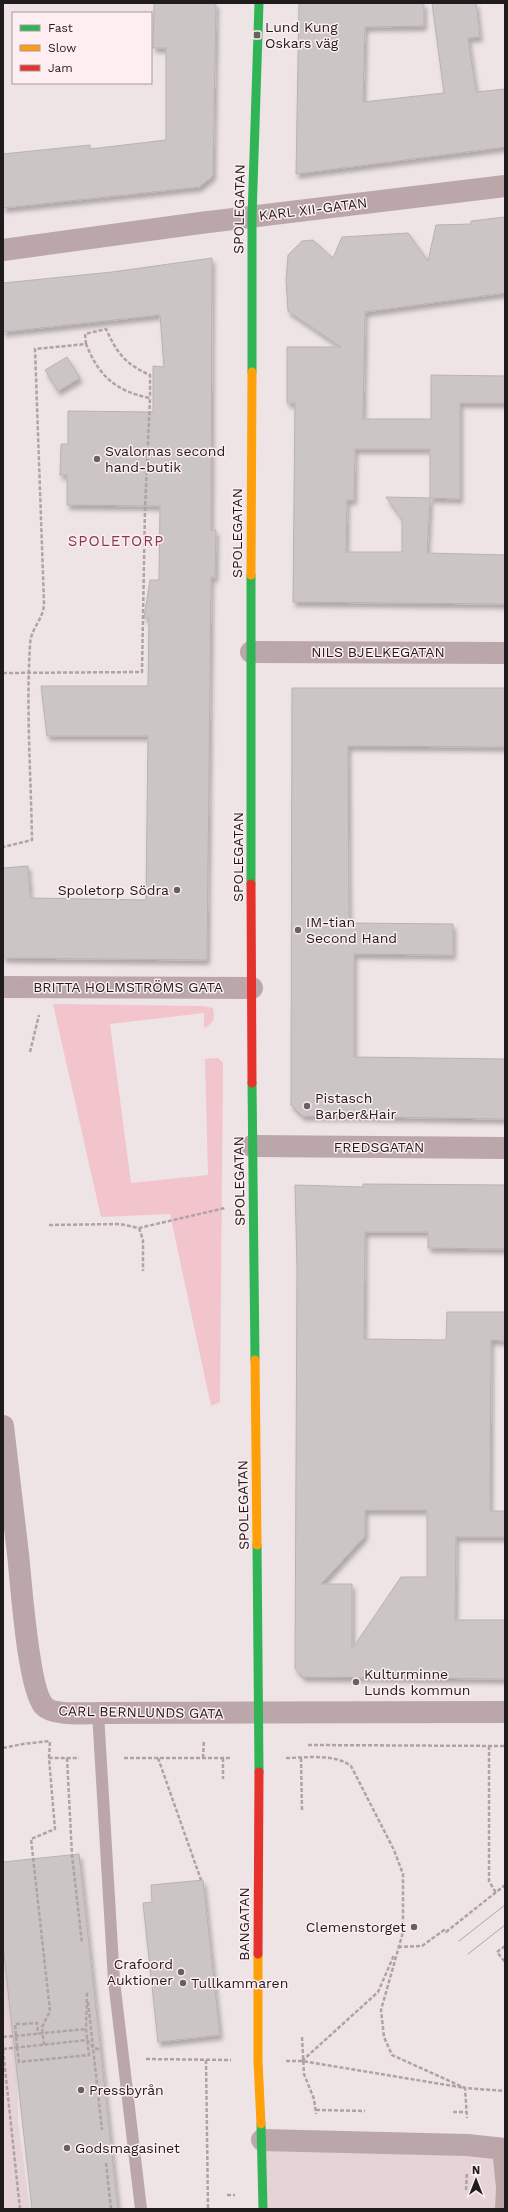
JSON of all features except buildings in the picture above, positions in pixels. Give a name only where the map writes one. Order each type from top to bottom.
[{"type":"street","name":"SPOLEGATAN","points":[[258,3],[252,217],[251,652],[252,1146],[259,1711]]},
{"type":"street","name":"KARL XII-GATAN","points":[[3,250],[252,217],[505,186]]},
{"type":"street","name":"NILS BJELKEGATAN","points":[[251,652],[505,653]]},
{"type":"street","name":"BRITTA HOLMSTRÖMS GATA","points":[[3,987],[252,988]]},
{"type":"street","name":"FREDSGATAN","points":[[252,1146],[505,1148]]},
{"type":"street","name":"CARL BERNLUNDS GATA","points":[[3,1426],[24,1620],[37,1690],[44,1706],[49,1710],[98,1713],[228,1713],[259,1711]]},
{"type":"street","points":[[259,1711],[505,1712]]},
{"type":"street","name":"BANGATAN","points":[[259,1711],[258,2053],[262,2140],[263,2209]]},
{"type":"street","points":[[262,2140],[467,2145],[501,2148]]},
{"type":"lane","points":[[98,1713],[99,1758],[108,1917],[114,1981],[141,2209]]},
{"type":"lane","points":[[501,2148],[501,2209]]},
{"type":"path","points":[[3,674],[142,672],[145,509],[150,398],[150,375],[133,367],[116,350],[106,329],[85,334],[86,344],[94,363],[100,372],[127,390],[150,398]]},
{"type":"path","points":[[3,848],[32,840],[31,636],[44,612],[35,348],[86,344]]},
{"type":"path","points":[[30,1052],[45,987]]},
{"type":"path","points":[[49,1225],[120,1224],[139,1228],[253,1202]]},
{"type":"path","points":[[139,1228],[143,1240],[143,1271]]},
{"type":"path","points":[[3,1748],[50,1741]]},
{"type":"path","points":[[308,1745],[505,1746]]},
{"type":"path","points":[[489,1746],[489,1882],[496,1893]]},
{"type":"path","points":[[44,2045],[42,2027],[50,2011],[31,1839],[55,1829],[49,1758],[301,1758],[340,1760],[346,1762],[354,1770],[394,1850],[403,1874],[403,1932],[378,1992],[302,2061]]},
{"type":"path","points":[[67,1758],[72,1854],[82,1943]]},
{"type":"path","points":[[158,1758],[201,1880]]},
{"type":"path","points":[[223,1758],[223,1779]]},
{"type":"path","points":[[301,1758],[302,1811]]},
{"type":"path","points":[[398,1946],[422,1946],[444,1930],[446,1932],[505,1886]]},
{"type":"path","points":[[398,1946],[381,2010],[384,2037],[392,2055],[465,2088]]},
{"type":"path","points":[[505,1946],[497,1952],[505,1962]]},
{"type":"path","points":[[38,2034],[37,2023],[15,2024],[19,2062],[89,2055],[86,2029],[87,1992],[102,2130]]},
{"type":"path","points":[[3,2037],[86,2029]]},
{"type":"path","points":[[302,2037],[302,2061],[304,2074],[314,2099],[316,2114]]},
{"type":"path","points":[[20,2209],[3,2050],[17,2047],[87,2040]]},
{"type":"path","points":[[87,2040],[93,2047]]},
{"type":"path","points":[[124,2059],[238,2060]]},
{"type":"path","points":[[206,2060],[208,2209]]},
{"type":"path","points":[[282,2061],[302,2061],[465,2088],[505,2091]]},
{"type":"path","points":[[465,2088],[467,2120]]},
{"type":"path","points":[[316,2110],[365,2111]]},
{"type":"path","points":[[453,2112],[467,2112]]},
{"type":"path","points":[[106,2163],[111,2209]]},
{"type":"path","points":[[466,2190],[467,2172]]},
{"type":"shaded area","points":[[53,1004],[203,1006],[213,1008],[213,1020],[204,1028],[204,1013],[110,1024],[131,1183],[208,1175],[205,1059],[218,1058],[223,1063],[220,1402],[211,1406],[170,1214],[101,1217]]},
{"type":"shaded area","points":[[3,1945],[17,2072],[18,2120],[30,2209],[3,2209]]},
{"type":"shaded area","points":[[262,2140],[498,2148],[505,2209],[263,2209]]},
{"type":"tram line","points":[[459,1941],[505,1905]]},
{"type":"tram line","points":[[468,1954],[505,1925]]},
{"type":"traffic: fast","points":[[252,372],[252,217],[259,3]]},
{"type":"traffic: fast","points":[[251,575],[251,884]]},
{"type":"traffic: fast","points":[[252,1083],[255,1360]]},
{"type":"traffic: fast","points":[[257,1545],[259,1772]]},
{"type":"traffic: fast","points":[[261,2124],[263,2209]]},
{"type":"traffic: slow","points":[[251,575],[252,372]]},
{"type":"traffic: slow","points":[[255,1360],[257,1545]]},
{"type":"traffic: slow","points":[[258,1954],[258,2061],[261,2124]]},
{"type":"traffic: jam","points":[[251,884],[252,1083]]},
{"type":"traffic: jam","points":[[258,1954],[259,1772]]},
{"type":"place","name":"Lund Kung Oskars väg","points":[[257,35]]},
{"type":"place","name":"Svalornas second hand-butik","points":[[97,459]]},
{"type":"place","name":"Spoletorp Södra","points":[[177,890]]},
{"type":"place","name":"IM-tian Second Hand","points":[[298,930]]},
{"type":"place","name":"Pistasch Barber&Hair","points":[[307,1106]]},
{"type":"place","name":"Kulturminne Lunds kommun","points":[[356,1682]]},
{"type":"place","name":"Clemenstorget","points":[[414,1927]]},
{"type":"place","name":"Crafoord Auktioner","points":[[181,1972]]},
{"type":"place","name":"Tullkammaren","points":[[183,1983]]},
{"type":"place","name":"Pressbyrån","points":[[81,2090]]},
{"type":"place","name":"Godsmagasinet","points":[[67,2148]]},
{"type":"district","name":"SPOLETORP","points":[[116,541]]}]
